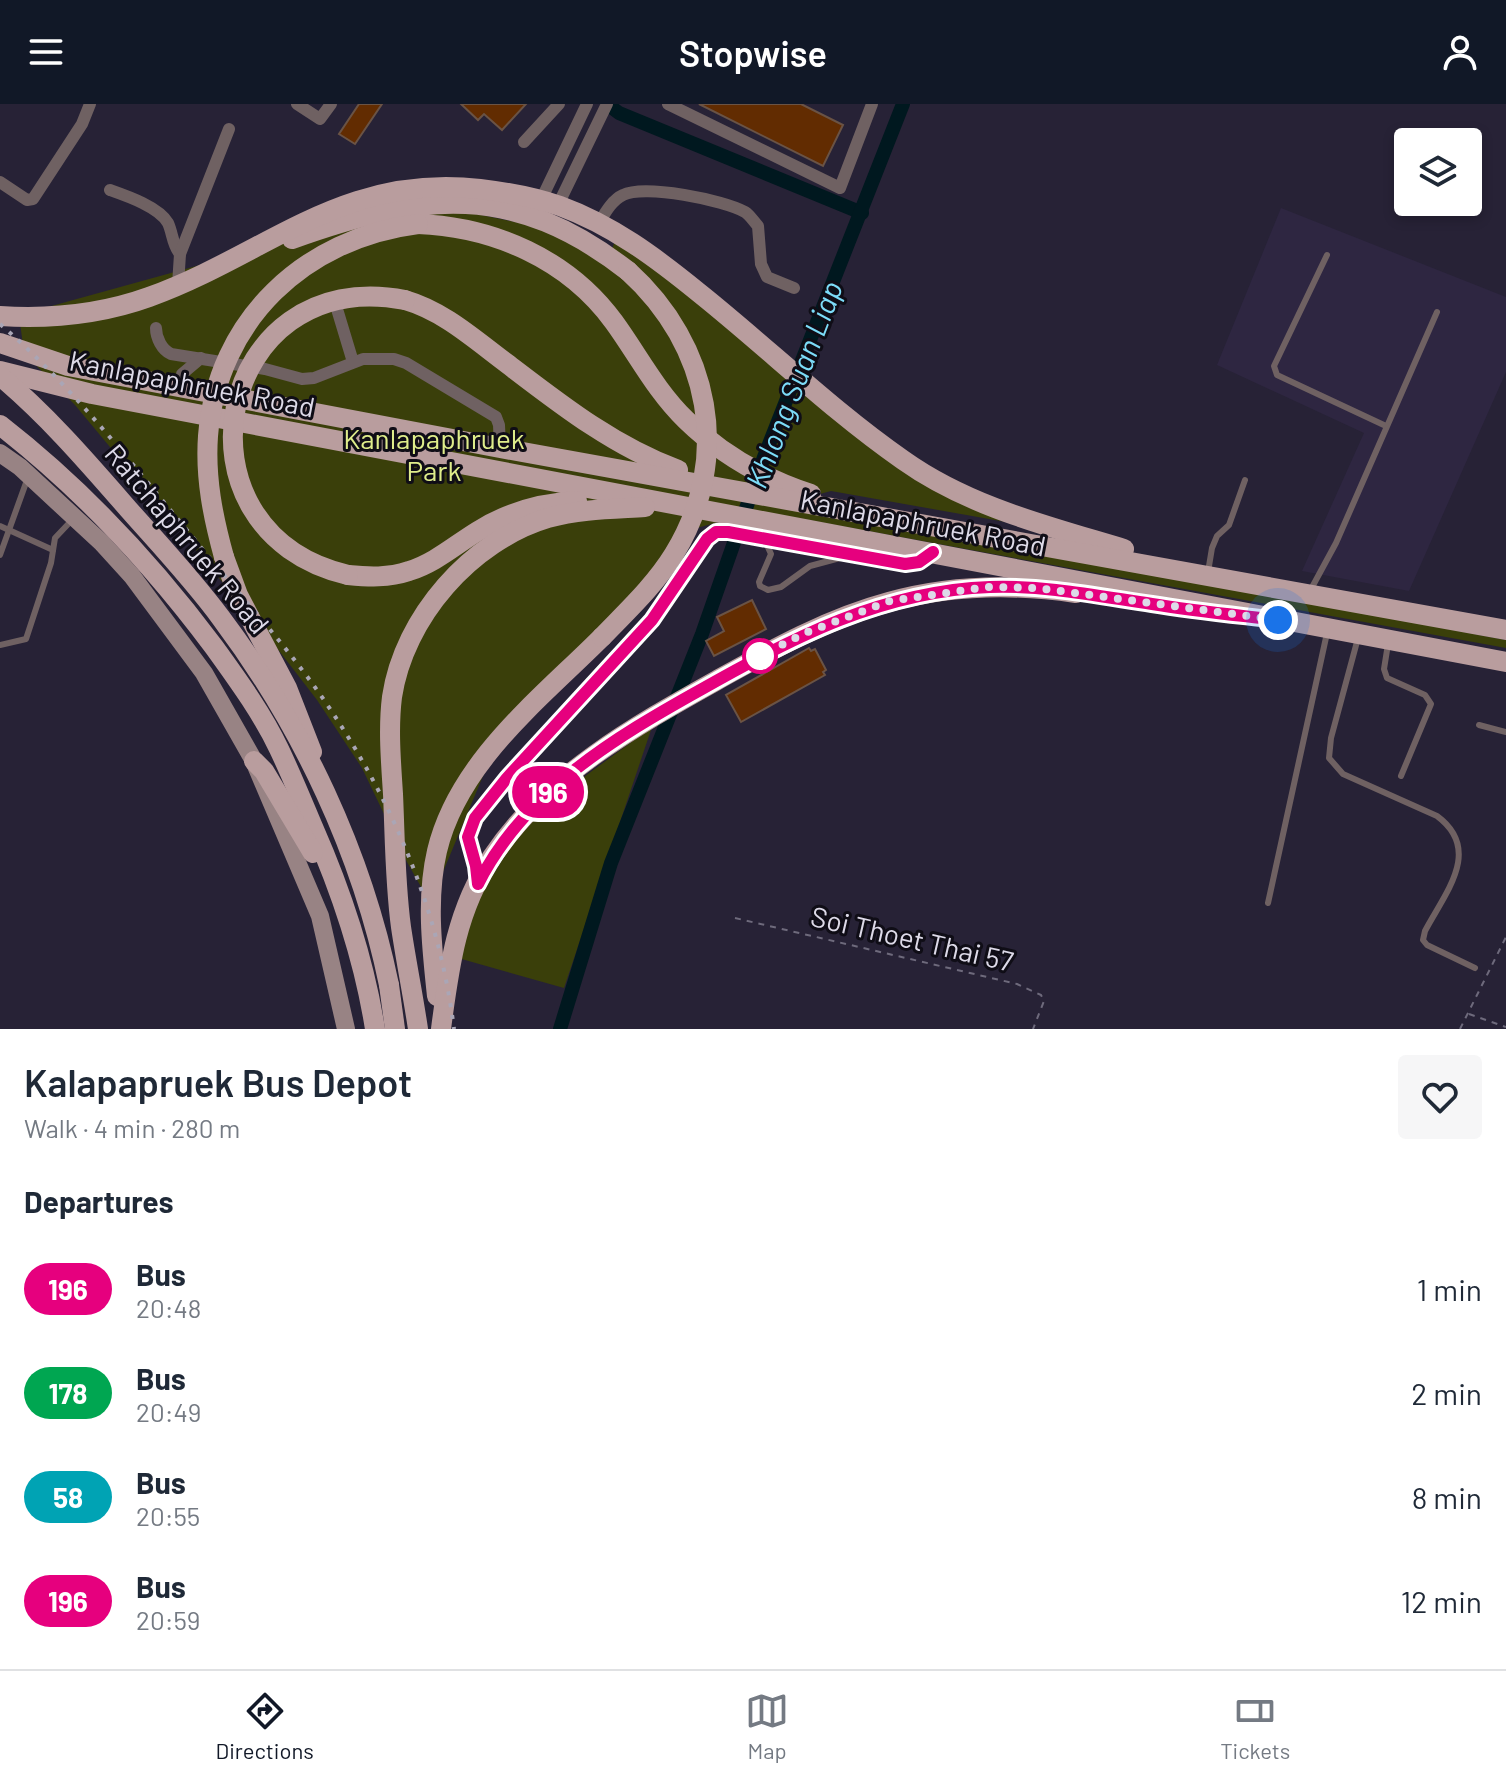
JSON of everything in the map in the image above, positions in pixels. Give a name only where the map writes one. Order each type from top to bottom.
[{"type":"main road","points":[[0,316],[80,313],[146,298],[232,260],[306,220],[360,198],[450,187],[478,189],[550,203],[599,223],[654,257],[905,462],[986,507],[1208,576]]},
{"type":"main road","points":[[232,260],[379,211],[410,205],[451,203],[496,208],[546,221],[578,236],[646,287],[673,322],[692,361],[704,403],[706,460],[697,506],[672,556],[639,598],[491,751],[466,784],[447,820],[437,852],[431,912],[441,1029]]},
{"type":"main road","points":[[358,942],[340,850],[309,742],[287,688],[238,595],[224,557],[210,497],[208,435],[218,385],[234,345],[266,301],[320,255],[371,233],[418,224],[440,225],[489,234],[519,245],[573,278],[596,299],[656,387],[686,421],[719,449],[747,466],[766,486]]},
{"type":"main road","points":[[677,505],[577,501],[539,505],[489,524],[438,558],[409,571],[379,577],[348,575],[324,569],[292,552],[252,510],[235,471],[231,443],[233,413],[242,382],[257,355],[274,334],[295,319],[317,306],[340,299],[376,296],[405,300],[442,316],[618,444],[658,463],[732,489]]},
{"type":"main road","name":"Kanlapaphruek Road","points":[[0,343],[42,359],[80,368],[732,489],[766,486],[803,491],[885,517],[1506,630]]},
{"type":"main road","name":"Kanlapaphruek Road","points":[[0,373],[92,394],[677,505],[750,530],[933,552],[1506,662]]},
{"type":"main road","name":"Ratchaphruek Road","points":[[0,373],[76,450],[188,577],[219,615],[258,672],[308,758],[343,834],[374,919],[395,1029]]},
{"type":"main road","name":"Ratchaphruek Road","points":[[0,425],[97,511],[172,591],[235,676],[278,747],[333,872],[358,942],[375,1029]]},
{"type":"main road","points":[[0,453],[29,476],[132,576],[204,673],[254,761],[320,916],[346,1029]]},
{"type":"main road","points":[[418,1029],[397,890],[390,730],[397,675],[414,633],[437,597],[461,571],[533,523],[571,512],[677,505]]},
{"type":"main road","points":[[441,1029],[451,953],[467,905],[490,859],[516,823],[552,788],[599,751],[662,711],[773,649],[834,621],[890,601],[956,590],[1038,588],[1278,620]]},
{"type":"main road","points":[[254,761],[264,771],[314,855],[333,872]]},
{"type":"street","points":[[0,182],[27,200],[33,199],[82,124],[90,104]]},
{"type":"street","points":[[297,104],[320,119],[331,104]]},
{"type":"street","points":[[524,142],[559,104]]},
{"type":"street","points":[[550,203],[603,112],[567,104]]},
{"type":"street","points":[[668,104],[840,188],[866,106]]},
{"type":"street","points":[[550,203],[585,108]]},
{"type":"street","points":[[178,285],[180,254],[229,129]]},
{"type":"street","points":[[110,190],[139,201],[167,221],[173,245],[180,254]]},
{"type":"street","points":[[599,223],[612,203],[623,195],[638,191],[694,196],[745,212],[758,226],[761,264],[767,277],[794,288]]},
{"type":"street","points":[[337,309],[353,362]]},
{"type":"street","points":[[156,328],[156,334],[168,352],[265,369],[302,379],[314,378],[353,362],[385,358],[406,363],[496,417],[500,448]]},
{"type":"street","points":[[182,374],[201,358]]},
{"type":"lane","points":[[1327,255],[1274,366],[1277,375],[1386,426]]},
{"type":"lane","points":[[1308,595],[1336,543],[1437,312]]},
{"type":"lane","points":[[0,555],[29,476]]},
{"type":"lane","points":[[1208,576],[1212,548],[1217,536],[1229,525],[1245,480]]},
{"type":"lane","points":[[0,645],[26,639],[51,563],[55,538],[74,518]]},
{"type":"lane","points":[[478,884],[468,837],[475,818],[507,778],[652,620],[707,539],[729,524]]},
{"type":"lane","points":[[0,526],[53,550]]},
{"type":"lane","points":[[750,530],[767,545],[771,554],[759,582],[768,590],[781,587],[810,566],[855,555]]},
{"type":"lane","points":[[750,530],[855,555],[909,564],[919,562],[933,552]]},
{"type":"lane","points":[[1268,903],[1328,629]]},
{"type":"lane","points":[[1359,635],[1331,738],[1329,758],[1343,774],[1437,816],[1451,826],[1458,839],[1458,867],[1423,940],[1427,945],[1475,968]]},
{"type":"lane","points":[[1389,640],[1384,669],[1387,678],[1425,695],[1431,704],[1401,776]]},
{"type":"lane","points":[[1479,725],[1506,732]]},
{"type":"path","name":"Soi Thoet Thai 57","points":[[735,918],[1017,984],[1041,995],[1044,1001],[1033,1029]]},
{"type":"path","points":[[1460,1029],[1506,937]]},
{"type":"path","points":[[1468,1014],[1506,1027]]},
{"type":"shaded area","points":[[1281,208],[1506,297],[1506,372],[1409,591],[1302,571],[1364,433],[1217,365]]},
{"type":"green space","name":"Kanlapaphruek Park","points":[[424,203],[558,231],[610,257],[617,233],[841,408],[1006,522],[831,491],[783,504],[1506,640],[1506,648],[759,511],[686,531],[493,752],[430,903],[362,768],[317,700],[75,405],[24,353],[19,315]]},
{"type":"green space","points":[[652,727],[564,988],[458,958],[477,901],[528,818]]},
{"type":"building","points":[[359,104],[382,104],[355,144],[339,134]]},
{"type":"building","points":[[461,104],[526,104],[502,130],[484,114],[478,120]]},
{"type":"building","points":[[699,104],[801,104],[843,125],[823,166]]},
{"type":"building","points":[[752,600],[766,629],[714,656],[706,641],[724,631],[717,617]]},
{"type":"building","points":[[809,648],[811,651],[815,649],[826,670],[823,672],[825,675],[741,722],[726,695]]},
{"type":"waterway","points":[[607,104],[619,113],[862,213]]},
{"type":"waterway","name":"Khlong Suan Liap","points":[[560,1029],[611,863],[702,634],[764,457],[903,104]]},
{"type":"railway","points":[[0,324],[52,373],[123,453],[293,657],[324,700],[371,776],[409,857],[437,941],[454,1029]]},
{"type":"bus line","name":"196","points":[[933,552],[919,562],[905,564],[722,531],[711,535],[697,550],[652,620],[507,778],[475,818],[468,837],[478,884],[490,859],[516,823],[552,788],[599,751],[662,711],[773,649],[861,610],[921,595],[1011,587],[1278,620]]},
{"type":"route","points":[[760,656],[752,660],[805,633],[890,601],[987,587],[1038,588],[1278,620]]}]
